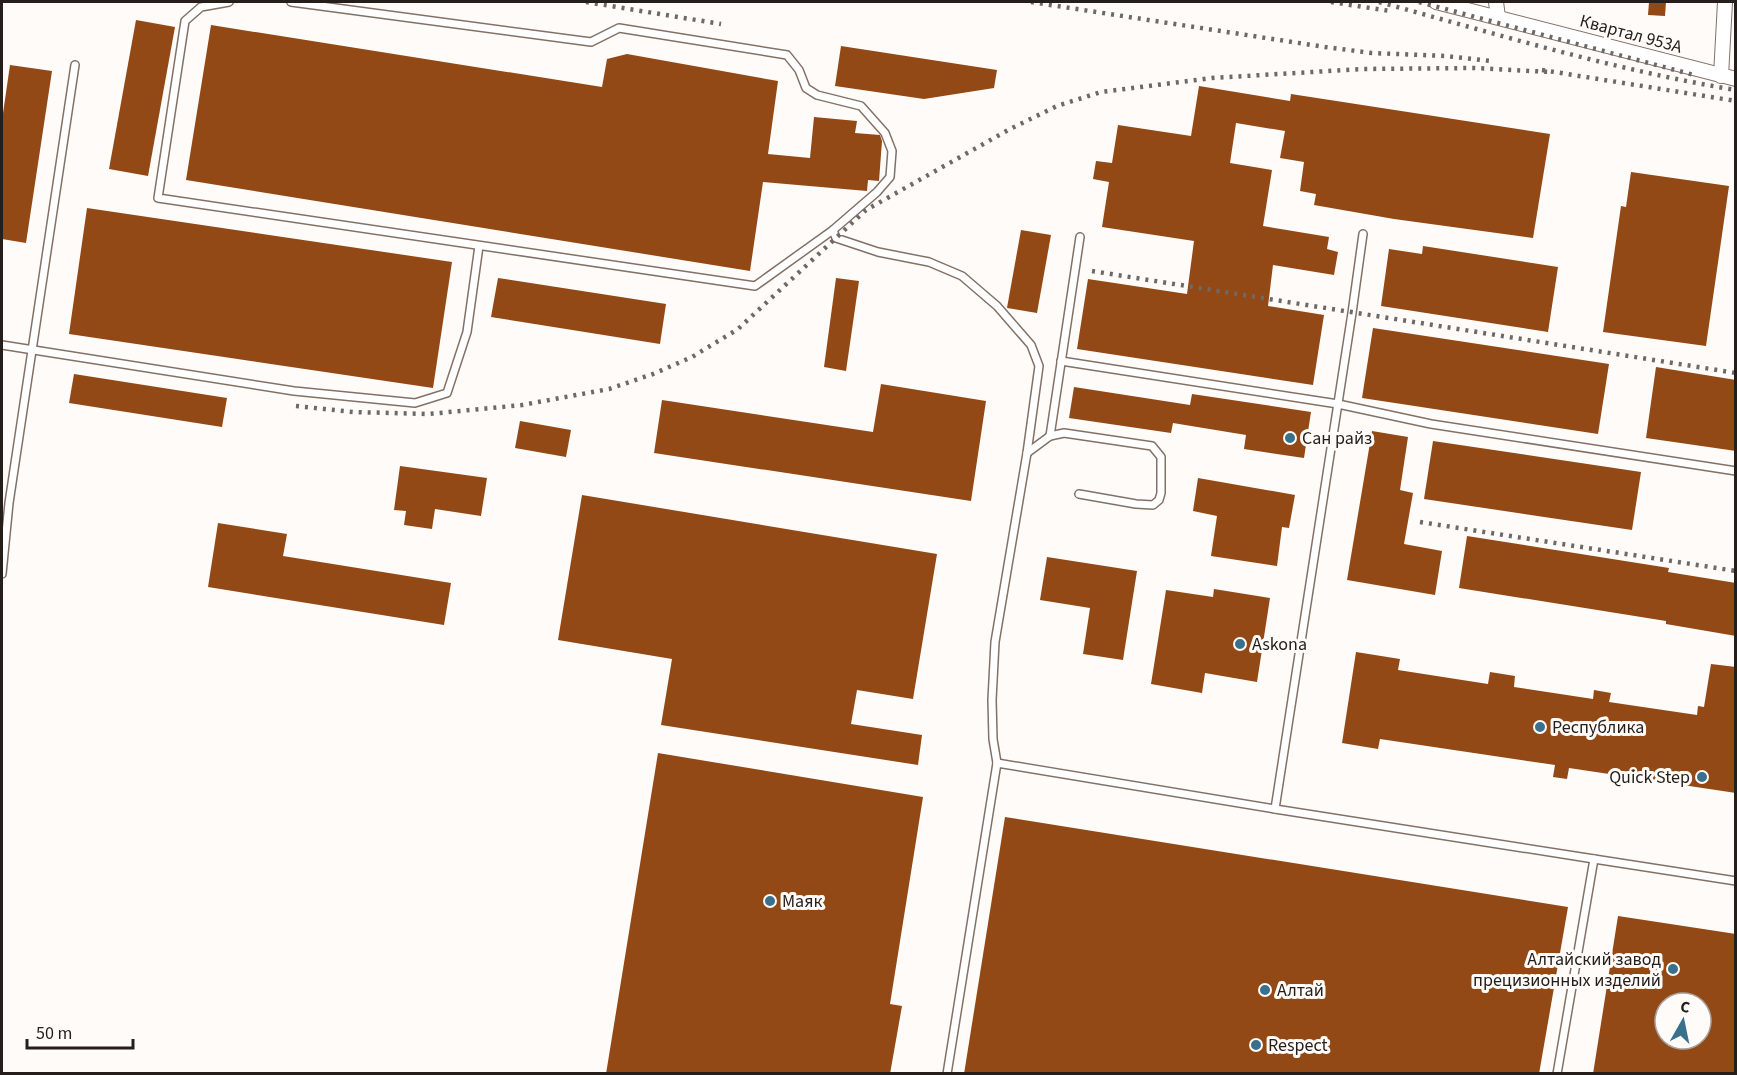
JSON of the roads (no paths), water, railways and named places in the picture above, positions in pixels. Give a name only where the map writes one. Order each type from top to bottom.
[{"type":"street","name":"Квартал 953А","points":[[1436,2],[1736,79]]},
{"type":"street","points":[[1496,2],[1498,17]]},
{"type":"street","points":[[1721,76],[1725,2]]},
{"type":"lane","points":[[229,2],[201,7],[185,21],[158,198],[755,286],[833,230],[877,192],[890,177],[892,151],[885,133],[861,106],[817,95],[806,88],[799,70],[787,55],[619,28],[591,42],[291,2]]},
{"type":"lane","points":[[2,574],[9,503],[75,65]]},
{"type":"lane","points":[[833,230],[836,238],[878,252],[929,262],[962,276],[997,306],[1031,345],[1039,366],[1027,453],[995,642],[992,700],[993,739],[997,763],[946,1074]]},
{"type":"lane","points":[[1275,809],[1363,234]]},
{"type":"lane","points":[[1050,436],[1080,237]]},
{"type":"lane","points":[[2,345],[294,391],[415,403],[447,393],[467,332],[479,246]]},
{"type":"lane","points":[[1061,362],[1338,404],[1431,424],[1736,471]]},
{"type":"lane","points":[[1027,453],[1050,436],[1064,433],[1152,446],[1161,457],[1161,493],[1159,500],[1153,505],[1078,494]]},
{"type":"lane","points":[[997,763],[1736,881]]},
{"type":"lane","points":[[1557,1074],[1594,859]]},
{"type":"railway","points":[[586,2],[721,24]]},
{"type":"railway","points":[[1031,2],[1325,47],[1372,53],[1445,56],[1491,61]]},
{"type":"railway","points":[[1331,2],[1390,11]]},
{"type":"railway","points":[[1379,2],[1601,62],[1736,90]]},
{"type":"railway","points":[[1419,2],[1694,75]]},
{"type":"railway","points":[[296,406],[353,412],[429,414],[522,405],[609,389],[653,374],[692,357],[738,329],[866,210],[1010,129],[1057,106],[1101,92],[1212,78],[1362,69],[1475,68],[1550,72]]},
{"type":"railway","points":[[1542,70],[1736,101]]},
{"type":"railway","points":[[1092,271],[1736,373]]},
{"type":"railway","points":[[1420,522],[1736,571]]},
{"type":"place","name":"Сан райз","points":[[1290,438]]},
{"type":"place","name":"Askona","points":[[1240,644]]},
{"type":"place","name":"Республика","points":[[1540,727]]},
{"type":"place","name":"Quick Step","points":[[1702,777]]},
{"type":"place","name":"Маяк","points":[[770,901]]},
{"type":"place","name":"Алтайский завод прецизионных изделий","points":[[1673,969]]},
{"type":"place","name":"Алтай","points":[[1265,990]]},
{"type":"place","name":"Respect","points":[[1256,1045]]}]
